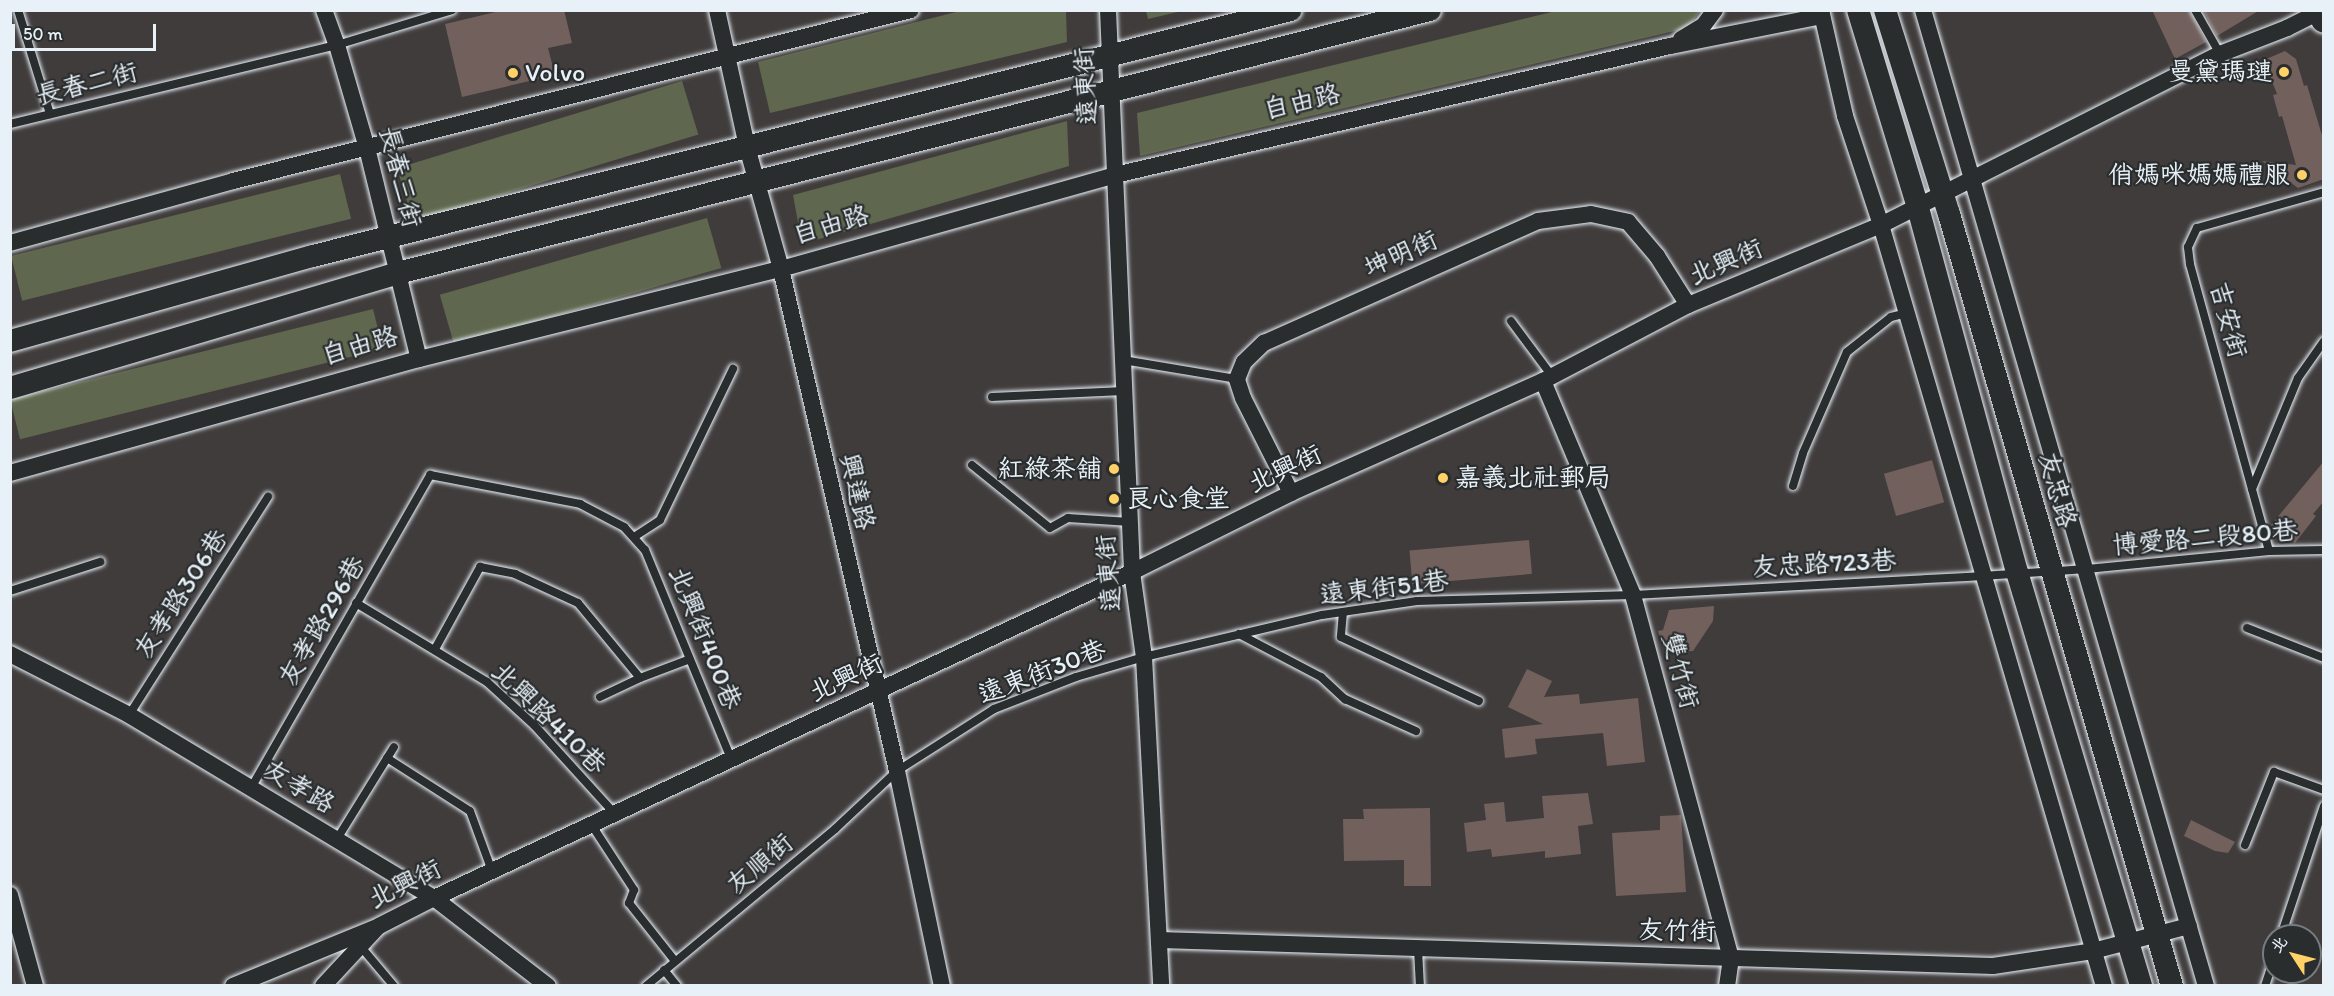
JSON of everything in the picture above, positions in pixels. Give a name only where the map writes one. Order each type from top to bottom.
[{"type":"street","name":"長春三街","points":[[324,10],[337,45],[367,148],[419,359]]},
{"type":"street","name":"興達路","points":[[717,10],[747,147],[781,269],[897,771],[942,986]]},
{"type":"street","points":[[10,243],[233,181],[911,10]]},
{"type":"street","name":"遠東街","points":[[1108,10],[1132,572],[1144,657],[1161,986]]},
{"type":"street","points":[[10,341],[389,237],[1291,10]]},
{"type":"street","points":[[10,388],[398,273],[1430,10]]},
{"type":"street","name":"自由路","points":[[1670,46],[1703,26],[1715,10]]},
{"type":"street","points":[[1858,10],[1918,208],[2017,572],[2141,986]]},
{"type":"street","name":"友忠路","points":[[1885,10],[1943,195],[2172,986]]},
{"type":"street","name":"友忠路","points":[[1923,10],[2087,569],[2206,986]]},
{"type":"street","points":[[1822,13],[1845,116],[1881,225],[2104,986]]},
{"type":"street","name":"自由路","points":[[10,473],[419,359],[781,269],[1115,175],[1822,13]]},
{"type":"street","name":"北興街","points":[[233,986],[379,926],[492,870],[1132,572],[1291,493],[1547,378],[1688,305],[1918,208],[1972,177],[2220,54],[2322,13]]},
{"type":"street","name":"坤明街","points":[[1238,379],[1244,362],[1264,343],[1538,221],[1591,214],[1628,222],[1657,256],[1688,305]]},
{"type":"street","name":"雙竹街","points":[[1547,378],[1633,595],[1731,958],[1727,986]]},
{"type":"street","points":[[1238,379],[1243,398],[1291,493]]},
{"type":"street","name":"友孝路","points":[[10,654],[129,714],[434,898],[548,986]]},
{"type":"street","points":[[10,895],[35,986]]},
{"type":"street","points":[[323,986],[379,926]]},
{"type":"street","name":"友竹街","points":[[1160,940],[1993,966],[2093,951],[2189,926]]},
{"type":"lane","points":[[18,10],[50,114]]},
{"type":"lane","name":"長春二街","points":[[10,124],[337,45],[452,10]]},
{"type":"lane","points":[[2194,10],[2220,54]]},
{"type":"lane","name":"吉安街","points":[[2269,551],[2190,264],[2188,247],[2197,228],[2324,192]]},
{"type":"lane","points":[[1793,486],[1803,453],[1847,352],[1891,317],[1907,313]]},
{"type":"lane","points":[[1510,321],[1547,378]]},
{"type":"lane","points":[[2252,489],[2298,378],[2324,341]]},
{"type":"lane","points":[[1123,360],[1238,379]]},
{"type":"lane","points":[[634,537],[660,520],[733,369]]},
{"type":"lane","points":[[992,397],[1124,391]]},
{"type":"lane","points":[[972,465],[1050,528],[1068,518],[1130,522]]},
{"type":"lane","name":"北興街400巷","points":[[430,474],[580,504],[624,527],[645,550],[731,759]]},
{"type":"lane","name":"友孝路296巷","points":[[251,788],[430,474]]},
{"type":"lane","name":"友孝路306巷","points":[[129,714],[268,497]]},
{"type":"lane","name":"博愛路二段80巷","points":[[2017,572],[2087,569],[2269,551],[2324,550]]},
{"type":"lane","points":[[10,591],[100,562]]},
{"type":"lane","points":[[435,649],[480,567],[515,574],[578,603],[640,678]]},
{"type":"lane","name":"友忠路723巷","points":[[1633,595],[2017,572]]},
{"type":"lane","name":"遠東街51巷","points":[[1144,657],[1343,612],[1417,601],[1633,595]]},
{"type":"lane","name":"北興路410巷","points":[[356,603],[488,682],[534,725],[614,813]]},
{"type":"lane","points":[[1343,612],[1341,637],[1479,700]]},
{"type":"lane","points":[[2247,628],[2324,658]]},
{"type":"lane","points":[[1239,634],[1322,677],[1346,699],[1416,731]]},
{"type":"lane","name":"遠東街30巷","points":[[897,771],[994,709],[1076,677],[1144,657]]},
{"type":"lane","points":[[600,698],[640,678],[690,658]]},
{"type":"lane","points":[[337,839],[394,747]]},
{"type":"lane","points":[[387,758],[470,812],[492,870]]},
{"type":"lane","name":"友順街","points":[[646,986],[835,829],[897,771]]},
{"type":"lane","points":[[2245,845],[2274,772],[2324,789]]},
{"type":"lane","points":[[2285,924],[2324,806]]},
{"type":"lane","points":[[591,824],[633,890],[629,903],[675,961]]},
{"type":"lane","points":[[361,947],[394,986]]},
{"type":"lane","points":[[1418,949],[1420,986]]},
{"type":"lane","points":[[664,970],[677,986]]},
{"type":"green space","points":[[964,10],[1066,11],[1067,42],[770,113],[758,62]]},
{"type":"green space","points":[[1146,10],[1182,11],[1148,19]]},
{"type":"green space","points":[[1556,11],[1700,11],[1687,28],[1140,156],[1137,113]]},
{"type":"green space","points":[[682,81],[698,135],[413,222],[397,168]]},
{"type":"green space","points":[[1067,121],[1069,166],[802,244],[793,195]]},
{"type":"green space","points":[[340,174],[351,219],[22,301],[11,256]]},
{"type":"green space","points":[[707,218],[721,268],[454,345],[440,295]]},
{"type":"green space","points":[[373,309],[383,349],[20,439],[10,399]]},
{"type":"building","points":[[504,10],[564,10],[572,43],[548,48],[555,75],[462,97],[445,24]]},
{"type":"building","points":[[2152,10],[2189,10],[2206,42],[2175,59]]},
{"type":"building","points":[[2203,10],[2260,10],[2217,36]]},
{"type":"building","points":[[2285,51],[2296,59],[2304,86],[2307,85],[2324,142],[2324,179],[2298,188],[2262,161],[2296,165],[2282,116],[2279,117],[2273,95],[2277,94],[2264,60]]},
{"type":"building","points":[[1932,460],[1944,502],[1896,516],[1884,474]]},
{"type":"building","points":[[2324,461],[2324,501],[2313,514],[2316,516],[2295,543],[2271,525]]},
{"type":"building","points":[[1529,540],[1532,574],[1412,584],[1409,550]]},
{"type":"building","points":[[1714,606],[1713,621],[1693,651],[1665,652],[1658,631],[1663,630],[1669,610]]},
{"type":"building","points":[[1527,669],[1552,681],[1544,697],[1579,694],[1580,704],[1638,698],[1645,762],[1607,766],[1603,733],[1535,739],[1537,754],[1505,758],[1502,729],[1543,724],[1508,707]]},
{"type":"building","points":[[1588,793],[1593,824],[1578,826],[1581,854],[1545,858],[1545,851],[1492,857],[1491,849],[1467,852],[1464,823],[1486,820],[1484,804],[1504,802],[1506,822],[1544,818],[1542,796]]},
{"type":"building","points":[[1430,808],[1431,886],[1404,886],[1404,860],[1344,861],[1343,819],[1364,819],[1363,809]]},
{"type":"building","points":[[1681,815],[1686,892],[1616,896],[1612,833],[1660,830],[1660,816]]},
{"type":"building","points":[[2191,820],[2235,842],[2228,853],[2215,851],[2184,836]]},
{"type":"place","name":"曼黛瑪璉","points":[[2284,72]]},
{"type":"place","name":"Volvo","points":[[513,73]]},
{"type":"place","name":"俏媽咪媽媽禮服","points":[[2302,175]]},
{"type":"place","name":"紅綠茶舖","points":[[1114,469]]},
{"type":"place","name":"嘉義北社郵局","points":[[1443,478]]},
{"type":"place","name":"良心食堂","points":[[1114,499]]}]
